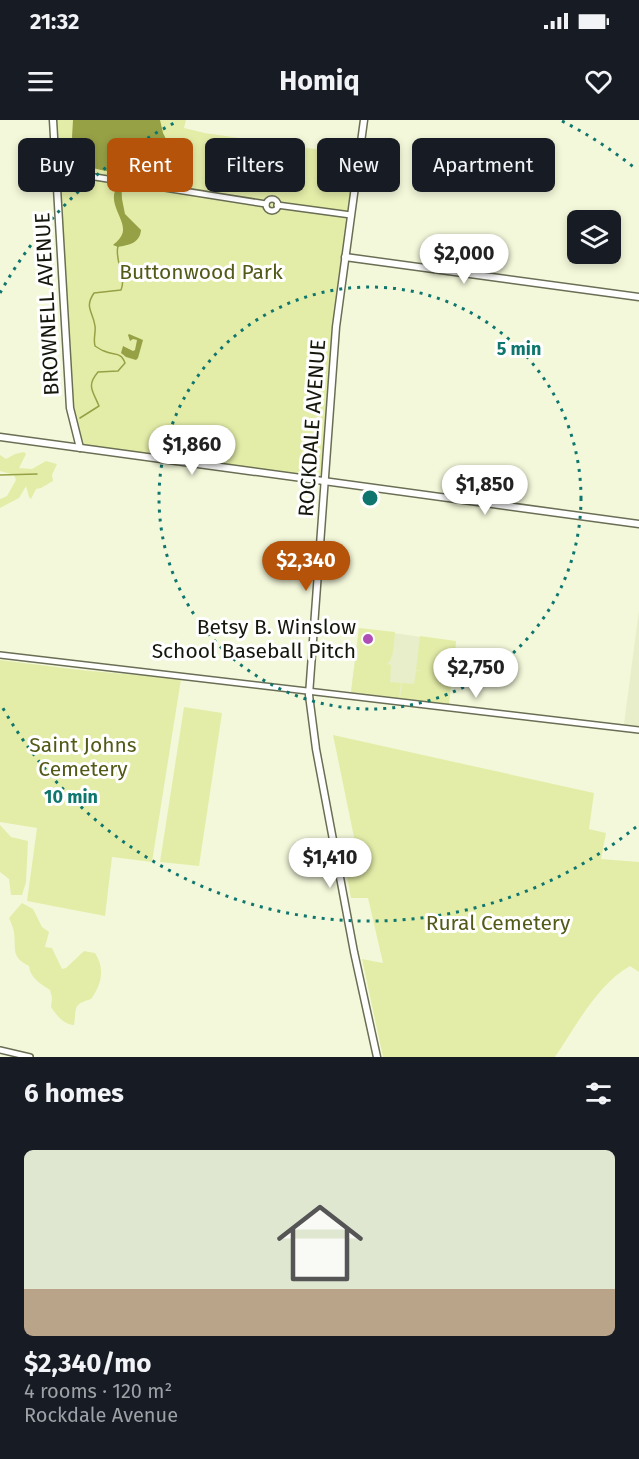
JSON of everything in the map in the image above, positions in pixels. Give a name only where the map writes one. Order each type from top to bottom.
[{"type":"main road","name":"BROWNELL AVENUE","points":[[53,120],[54,138]]},
{"type":"main road","name":"ROCKDALE AVENUE","points":[[364,120],[336,327],[309,691],[316,749],[354,952],[377,1057]]},
{"type":"main road","name":"BROWNELL AVENUE","points":[[57,192],[70,408],[80,448]]},
{"type":"main road","points":[[345,257],[639,297]]},
{"type":"main road","points":[[63,445],[70,441],[75,432]]},
{"type":"main road","points":[[0,437],[639,524]]},
{"type":"street","points":[[95,177],[266,204],[268,200],[273,199],[278,205],[351,215]]},
{"type":"street","points":[[0,655],[639,730]]},
{"type":"street","points":[[0,1050],[30,1057]]},
{"type":"shaded area","points":[[73,120],[160,120],[166,138],[107,138],[107,171],[95,168],[95,138],[72,137]]},
{"type":"shaded area","points":[[121,192],[125,214],[141,230],[136,241],[118,247],[113,245],[123,233],[123,227],[114,201],[114,194]]},
{"type":"shaded area","points":[[129,334],[143,340],[136,360],[121,353],[123,346],[135,350],[137,340],[130,341]]},
{"type":"shaded area","points":[[639,610],[639,726],[624,724]]},
{"type":"shaded area","points":[[359,628],[456,642],[448,704],[351,692]]},
{"type":"green space","name":"Buttonwood Park","points":[[55,120],[186,120],[184,128],[239,138],[205,138],[205,192],[305,192],[305,148],[317,149],[317,192],[350,192],[333,324],[321,477],[89,447],[83,443],[75,421],[72,400],[59,192],[95,192],[95,138],[56,138]]},
{"type":"green space","points":[[24,452],[26,454],[19,468],[32,469],[46,461],[57,464],[52,475],[53,481],[36,489],[31,499],[26,486],[19,498],[0,508],[0,499],[7,496],[16,480],[14,475],[0,471],[0,455],[6,459]]},
{"type":"green space","points":[[359,628],[395,632],[392,655],[387,664],[391,665],[390,682],[401,683],[399,698],[351,692]]},
{"type":"green space","points":[[420,636],[456,641],[449,704],[400,698],[402,683],[414,684],[416,671],[422,671],[416,670]]},
{"type":"green space","name":"Saint Johns Cemetery","points":[[0,660],[181,679],[152,862],[112,857],[105,916],[27,901],[37,828],[0,822]]},
{"type":"green space","points":[[184,707],[222,713],[199,866],[160,862]]},
{"type":"green space","name":"Rural Cemetery","points":[[333,735],[594,793],[589,829],[606,833],[601,859],[639,862],[639,972],[630,966],[607,984],[588,1007],[555,1057],[383,1057],[362,959],[383,963],[368,898],[351,898],[342,850],[356,847]]},
{"type":"green space","points":[[0,825],[11,837],[28,841],[26,882],[22,895],[11,895],[9,879],[0,872]]},
{"type":"green space","points":[[22,903],[33,909],[42,927],[49,932],[45,947],[52,948],[62,969],[84,951],[95,953],[98,959],[101,976],[98,988],[91,999],[76,1008],[74,1025],[63,1021],[51,1007],[50,990],[36,980],[29,966],[17,956],[14,932],[9,918]]},
{"type":"waterway","points":[[121,192],[121,201]]},
{"type":"waterway","points":[[80,418],[99,406],[91,385],[98,372],[118,371],[125,363],[119,355],[95,346],[95,326],[89,306],[94,293],[121,290],[118,246]]},
{"type":"waterway","points":[[0,475],[37,474]]},
{"type":"place","name":"Betsy B. Winslow School Baseball Pitch","points":[[368,639]]}]
